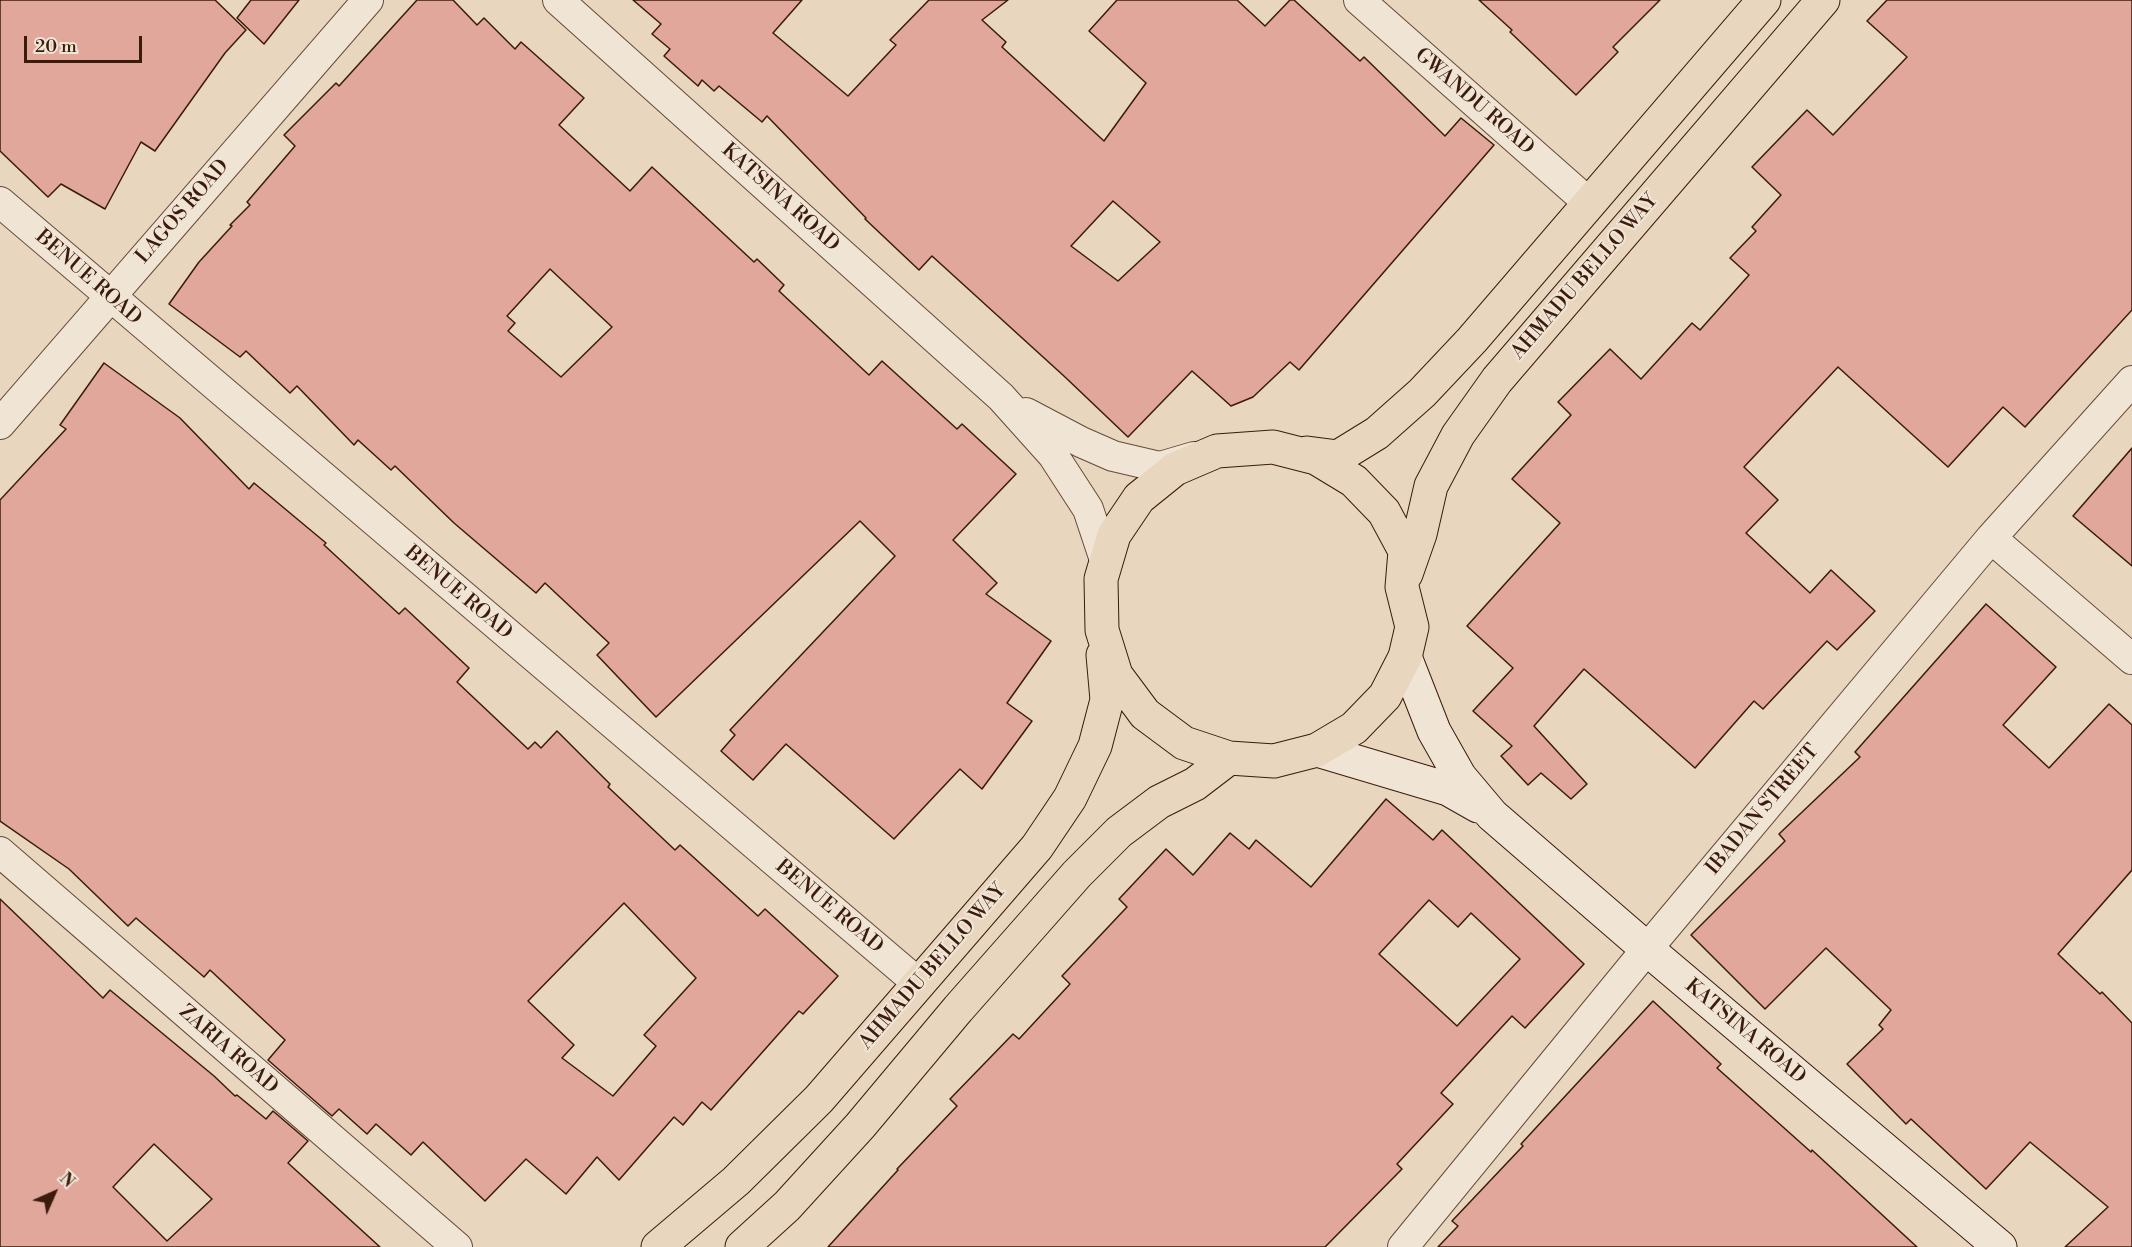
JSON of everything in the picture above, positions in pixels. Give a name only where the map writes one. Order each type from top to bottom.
[{"type":"main road","points":[[1273,447],[1316,458],[1354,481],[1384,512],[1405,551],[1402,587],[1412,627],[1405,657],[1385,696],[1354,728],[1317,750],[1274,760],[1229,758],[1184,743],[1145,714],[1116,675],[1101,630],[1101,579],[1114,535],[1139,498],[1175,469],[1217,451],[1273,447],[1338,457],[1377,433],[1422,393],[1472,340],[1764,0]]},
{"type":"main road","name":"AHMADU BELLO WAY","points":[[1402,587],[1420,534],[1431,486],[1458,435],[1497,380],[1823,0]]},
{"type":"main road","name":"AHMADU BELLO WAY","points":[[658,1247],[736,1181],[819,1099],[1037,847],[1070,798],[1095,746],[1107,700],[1101,630]]},
{"type":"main road","points":[[742,1247],[787,1206],[860,1126],[958,1009],[1077,874],[1119,832],[1159,802],[1195,784],[1229,758]]},
{"type":"street","name":"LAGOS ROAD","points":[[0,424],[368,0]]},
{"type":"street","name":"KATSINA ROAD","points":[[558,0],[1001,397],[1053,455],[1088,509],[1105,560],[1101,579]]},
{"type":"street","name":"GWANDU ROAD","points":[[1359,0],[1590,204]]},
{"type":"street","name":"BENUE ROAD","points":[[0,202],[918,983]]},
{"type":"street","name":"IBADAN STREET","points":[[1403,1247],[1647,949],[1991,538],[2132,381]]},
{"type":"street","name":"KATSINA ROAD","points":[[1001,397],[1039,421],[1113,456],[1160,466],[1217,451]]},
{"type":"street","points":[[1991,538],[2132,660]]},
{"type":"street","name":"KATSINA ROAD","points":[[1405,657],[1434,731],[1461,777],[1492,815],[2000,1247]]},
{"type":"street","name":"KATSINA ROAD","points":[[1317,750],[1448,789],[1492,815]]},
{"type":"street","name":"ZARIA ROAD","points":[[0,852],[457,1247]]},
{"type":"building","points":[[0,0],[215,0],[246,30],[225,53],[155,151],[141,142],[105,209],[61,184],[48,197],[0,151]]},
{"type":"building","points":[[251,0],[299,0],[264,44],[237,18]]},
{"type":"building","points":[[417,0],[453,0],[477,25],[484,18],[515,49],[521,42],[584,98],[559,125],[630,191],[652,167],[754,262],[757,259],[784,285],[779,291],[869,375],[882,361],[957,429],[962,424],[1016,474],[953,540],[997,583],[986,594],[1051,641],[1007,703],[1032,721],[982,789],[960,769],[894,839],[786,744],[753,780],[721,751],[735,735],[730,730],[895,556],[860,521],[656,717],[597,655],[609,643],[545,583],[536,593],[454,523],[395,466],[391,470],[358,440],[354,445],[297,386],[290,393],[246,351],[240,357],[169,304],[199,262],[250,205],[247,202],[295,146],[284,135],[336,83],[339,86]],"holes":[[[550,269],[612,327],[561,377],[508,331],[515,323],[507,316]]]},
{"type":"building","points":[[633,0],[802,0],[773,33],[848,96],[896,45],[890,40],[929,0],[1008,0],[982,20],[1006,42],[1002,47],[1104,141],[1146,83],[1089,31],[1117,0],[1237,0],[1265,26],[1290,0],[1294,0],[1360,61],[1364,57],[1445,136],[1461,118],[1494,145],[1299,370],[1290,362],[1253,397],[1231,406],[1192,371],[1128,437],[932,256],[919,270],[865,219],[767,116],[762,122],[719,86],[714,91],[702,80],[698,86],[664,56],[670,49],[652,34],[661,24]],"holes":[[[1113,201],[1160,242],[1118,281],[1071,246]]]},
{"type":"building","points":[[1479,0],[1660,0],[1613,47],[1618,52],[1576,95]]},
{"type":"building","points":[[1887,0],[2132,0],[2132,310],[2025,427],[2003,407],[1948,467],[1838,367],[1744,467],[1778,500],[1746,533],[1810,593],[1831,570],[1875,611],[1837,650],[1827,641],[1763,709],[1754,701],[1695,768],[1584,669],[1534,726],[1587,784],[1571,799],[1541,773],[1528,785],[1501,756],[1512,746],[1473,711],[1513,668],[1467,626],[1560,523],[1512,479],[1571,415],[1558,402],[1610,349],[1641,379],[1692,323],[1700,330],[1749,275],[1730,258],[1756,231],[1752,227],[1781,195],[1752,167],[1807,110],[1833,135],[1907,57],[1867,21]]},
{"type":"building","points":[[104,363],[180,418],[249,489],[254,483],[326,543],[324,545],[399,614],[405,608],[469,668],[457,682],[528,749],[535,742],[541,748],[557,731],[610,784],[608,787],[675,850],[680,845],[758,916],[765,909],[838,976],[803,1014],[799,1011],[711,1110],[702,1102],[683,1125],[674,1117],[619,1180],[597,1157],[566,1194],[526,1159],[485,1201],[423,1142],[411,1155],[376,1124],[367,1134],[339,1109],[332,1116],[268,1060],[285,1040],[210,970],[204,977],[136,918],[128,926],[69,869],[0,821],[0,500],[66,429],[60,425]],"holes":[[[624,903],[696,978],[644,1035],[656,1046],[613,1096],[562,1058],[574,1045],[528,1001]]]},
{"type":"building","points":[[2132,448],[2132,566],[2073,516]]},
{"type":"building","points":[[1986,604],[2056,667],[2003,725],[2049,768],[2109,704],[2132,725],[2132,870],[2058,954],[2100,994],[2102,992],[2132,1023],[2132,1247],[2065,1247],[2108,1207],[2030,1142],[1986,1189],[1911,1119],[1906,1124],[1847,1064],[1883,1029],[1879,1025],[1891,1010],[1826,948],[1765,1009],[1691,935],[1785,841],[1779,834],[1860,757],[1855,752]]},
{"type":"building","points":[[1386,799],[1433,840],[1442,830],[1584,964],[1525,1028],[1512,1016],[1441,1093],[1453,1104],[1397,1164],[1402,1169],[1325,1247],[828,1247],[957,1106],[950,1099],[1013,1034],[1019,1039],[1070,984],[1062,976],[1127,907],[1119,899],[1166,849],[1193,875],[1230,833],[1249,849],[1256,840],[1311,887]],"holes":[[[1429,900],[1458,927],[1471,913],[1520,959],[1457,1026],[1379,954]]]},
{"type":"building","points":[[0,899],[103,998],[110,990],[235,1096],[237,1095],[266,1119],[273,1111],[308,1141],[288,1163],[380,1247],[0,1247]],"holes":[[[154,1144],[212,1199],[167,1241],[113,1187]]]},
{"type":"building","points":[[1653,1001],[1721,1064],[1717,1068],[1811,1152],[1812,1150],[1917,1247],[1438,1247],[1458,1226],[1452,1221],[1523,1146],[1521,1144]]}]
